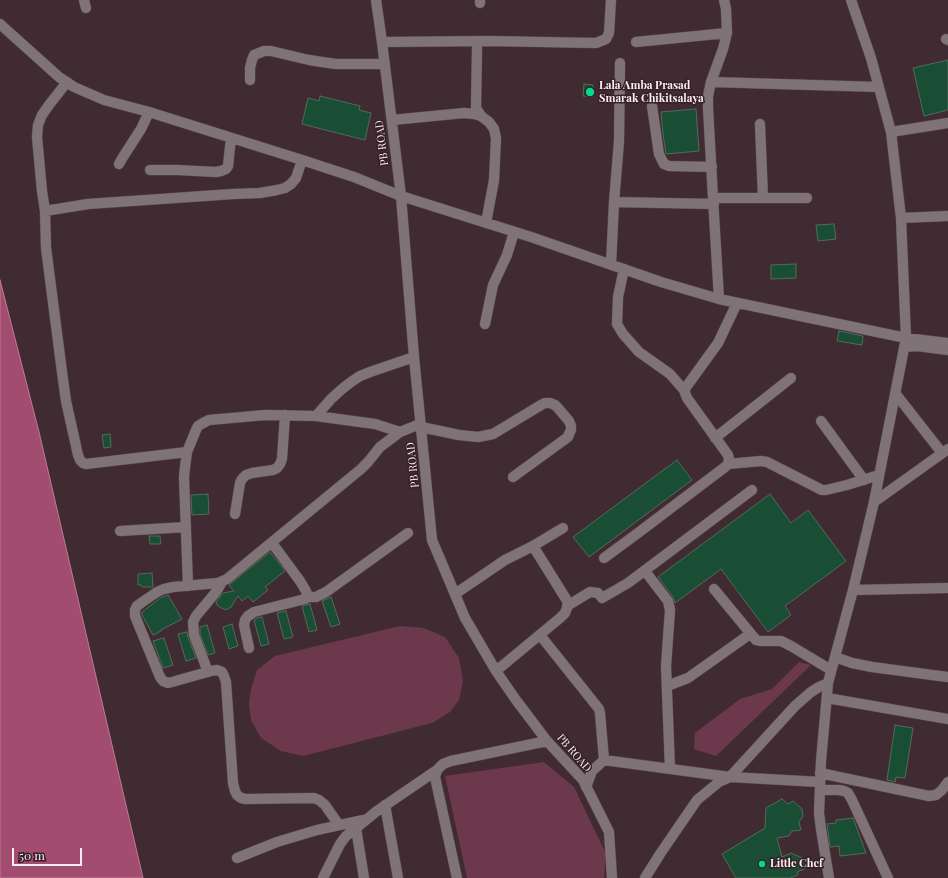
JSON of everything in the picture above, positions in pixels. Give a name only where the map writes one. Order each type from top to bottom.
[{"type":"street","name":"PB ROAD","points":[[376,0],[401,196],[414,357],[432,540],[465,618],[496,671],[547,741],[582,780],[586,787],[609,832],[612,878]]},
{"type":"street","points":[[382,42],[489,40],[596,43],[606,39],[609,33],[611,0]]},
{"type":"street","points":[[719,299],[708,96],[727,33],[724,0]]},
{"type":"street","points":[[829,878],[820,818],[820,781],[828,683],[853,590],[874,502],[905,342],[901,218],[891,132],[871,58],[851,0]]},
{"type":"street","points":[[0,24],[59,77],[74,87],[104,100],[149,112],[302,160],[354,177],[401,196],[514,232],[661,282],[719,299],[917,346],[948,350]]},
{"type":"street","points":[[636,42],[727,33]]},
{"type":"street","points":[[477,48],[476,108],[481,116]]},
{"type":"street","points":[[250,80],[252,60],[254,56],[264,51],[271,51],[309,60],[336,64],[385,64]]},
{"type":"street","points":[[611,265],[619,142],[620,63]]},
{"type":"street","points":[[67,82],[42,115],[38,125],[37,137],[45,211],[46,248],[66,401],[78,455],[80,460],[86,464],[187,452]]},
{"type":"street","points":[[711,82],[879,87]]},
{"type":"street","points":[[652,106],[659,154],[664,164],[669,166],[712,167]]},
{"type":"street","points":[[119,164],[122,157],[141,130],[149,112]]},
{"type":"street","points":[[392,120],[464,113],[481,116],[489,122],[494,129],[496,138],[494,180],[486,223]]},
{"type":"street","points":[[891,132],[948,123]]},
{"type":"street","points":[[760,124],[763,198]]},
{"type":"street","points":[[150,170],[222,171],[228,166],[231,138]]},
{"type":"street","points":[[45,211],[88,204],[260,193],[277,190],[285,188],[291,184],[296,178],[302,160]]},
{"type":"street","points":[[614,202],[807,198]]},
{"type":"street","points":[[901,218],[948,216]]},
{"type":"street","points":[[485,324],[493,285],[507,256],[514,232]]},
{"type":"street","points":[[624,269],[618,297],[617,324],[623,334],[639,352],[670,374],[684,390],[687,398],[728,455],[728,464]]},
{"type":"street","points":[[684,390],[718,343],[737,303]]},
{"type":"street","points":[[905,342],[948,343]]},
{"type":"street","points":[[316,416],[331,399],[350,382],[370,372],[414,357]]},
{"type":"street","points":[[715,438],[791,378]]},
{"type":"street","points":[[874,502],[945,451],[895,393]]},
{"type":"street","points":[[339,825],[325,805],[314,798],[246,800],[237,795],[233,783],[226,682],[222,672],[217,670],[168,683],[163,681],[135,616],[137,606],[156,592],[164,589],[218,583],[227,579],[361,469],[380,447],[400,432],[421,425],[459,435],[478,437],[493,434],[545,403],[555,405],[569,421],[571,430],[568,437],[513,477]]},
{"type":"street","points":[[188,586],[184,477],[187,452],[198,426],[202,423],[208,420],[264,415],[316,416],[375,424],[400,432]]},
{"type":"street","points":[[235,514],[242,479],[246,475],[252,473],[273,470],[280,464],[282,459],[285,415]]},
{"type":"street","points":[[821,421],[864,480]]},
{"type":"street","points":[[604,558],[728,464],[761,461],[767,462],[822,490],[847,485],[879,475]]},
{"type":"street","points":[[567,606],[590,592],[598,593],[602,598],[628,583],[752,490]]},
{"type":"street","points":[[120,531],[186,527]]},
{"type":"street","points":[[455,594],[505,560],[533,546],[562,528]]},
{"type":"street","points":[[249,648],[244,625],[248,616],[254,612],[308,597],[316,597],[326,592],[408,533]]},
{"type":"street","points":[[272,543],[300,581],[308,597]]},
{"type":"street","points":[[496,671],[565,613],[568,603],[533,546]]},
{"type":"street","points":[[644,571],[668,601],[670,610],[666,666],[670,769]]},
{"type":"street","points":[[208,672],[194,635],[193,622],[222,582]]},
{"type":"street","points":[[853,590],[948,588]]},
{"type":"street","points":[[714,589],[756,640],[781,641],[831,670]]},
{"type":"street","points":[[667,686],[688,678],[750,634]]},
{"type":"street","points":[[540,635],[599,709],[604,760]]},
{"type":"street","points":[[835,658],[872,667],[932,674],[948,678]]},
{"type":"street","points":[[645,878],[698,800],[719,782],[730,777],[795,706],[811,692],[828,683]]},
{"type":"street","points":[[827,698],[948,719]]},
{"type":"street","points":[[323,878],[340,844],[346,836],[366,819],[444,764],[451,761],[547,741]]},
{"type":"street","points":[[604,760],[730,777],[820,781],[929,796],[936,795],[948,782]]},
{"type":"street","points":[[586,787],[592,771],[604,760]]},
{"type":"street","points":[[437,770],[435,777],[457,878]]},
{"type":"street","points":[[820,781],[848,793],[888,878]]},
{"type":"street","points":[[386,805],[398,878]]},
{"type":"street","points":[[237,858],[277,842],[317,830],[366,819]]},
{"type":"street","points":[[356,828],[364,878]]},
{"type":"shaded area","points":[[0,280],[39,432],[143,878],[0,878]]},
{"type":"shaded area","points":[[400,626],[424,628],[445,637],[459,658],[463,681],[459,700],[450,712],[432,723],[303,756],[281,751],[261,738],[251,720],[249,704],[251,689],[257,670],[275,656]]},
{"type":"shaded area","points":[[799,662],[811,665],[716,756],[694,749],[695,733],[740,699],[772,689]]},
{"type":"shaded area","points":[[544,762],[574,787],[606,854],[604,878],[467,878],[445,776]]},
{"type":"building","points":[[948,60],[948,110],[924,116],[913,68]]},
{"type":"building","points":[[584,84],[593,85],[593,97],[583,96]]},
{"type":"building","points":[[320,96],[360,106],[359,110],[371,113],[365,140],[302,124],[308,98],[319,101]]},
{"type":"building","points":[[696,109],[699,151],[666,154],[661,112]]},
{"type":"building","points":[[834,224],[836,239],[818,241],[816,225]]},
{"type":"building","points":[[796,264],[796,278],[771,279],[771,265]]},
{"type":"building","points":[[839,331],[863,336],[862,345],[837,341]]},
{"type":"building","points":[[110,434],[111,447],[104,448],[102,435]]},
{"type":"building","points":[[677,460],[692,480],[589,557],[573,537]]},
{"type":"building","points":[[208,494],[209,514],[192,515],[191,495]]},
{"type":"building","points":[[770,494],[791,523],[808,510],[846,561],[785,606],[791,615],[768,632],[721,569],[675,603],[673,597],[658,577]]},
{"type":"building","points":[[149,536],[160,536],[161,544],[150,544]]},
{"type":"building","points":[[270,552],[285,571],[265,587],[268,590],[253,602],[248,596],[242,601],[238,596],[231,607],[226,610],[219,607],[216,602],[223,593],[234,591],[229,585]]},
{"type":"building","points":[[152,573],[153,587],[142,587],[141,585],[138,585],[138,574]]},
{"type":"building","points":[[168,595],[182,619],[153,635],[142,615],[142,612],[160,598]]},
{"type":"building","points":[[331,597],[340,624],[331,627],[322,601]]},
{"type":"building","points":[[310,604],[317,630],[309,632],[302,606]]},
{"type":"building","points":[[286,611],[293,637],[284,639],[277,613]]},
{"type":"building","points":[[262,617],[269,644],[261,646],[254,620]]},
{"type":"building","points":[[232,624],[238,646],[229,649],[223,627]]},
{"type":"building","points":[[207,625],[215,653],[208,655],[200,634],[200,627]]},
{"type":"building","points":[[187,632],[196,658],[186,661],[178,634]]},
{"type":"building","points":[[164,638],[173,665],[163,668],[153,641]]},
{"type":"building","points":[[895,725],[913,728],[905,778],[896,777],[895,782],[887,780]]},
{"type":"building","points":[[782,799],[788,804],[793,801],[802,809],[803,816],[799,822],[801,830],[792,831],[789,836],[777,838],[782,857],[791,853],[809,861],[807,868],[797,872],[798,875],[790,878],[736,878],[722,854],[765,828],[766,808]]},
{"type":"building","points":[[853,818],[866,853],[840,856],[839,846],[830,847],[827,824],[836,823],[836,820]]},
{"type":"place","name":"Lala Amba Prasad Smarak Chikitsalaya","points":[[590,92]]},
{"type":"place","name":"Little Chef","points":[[762,864]]}]
